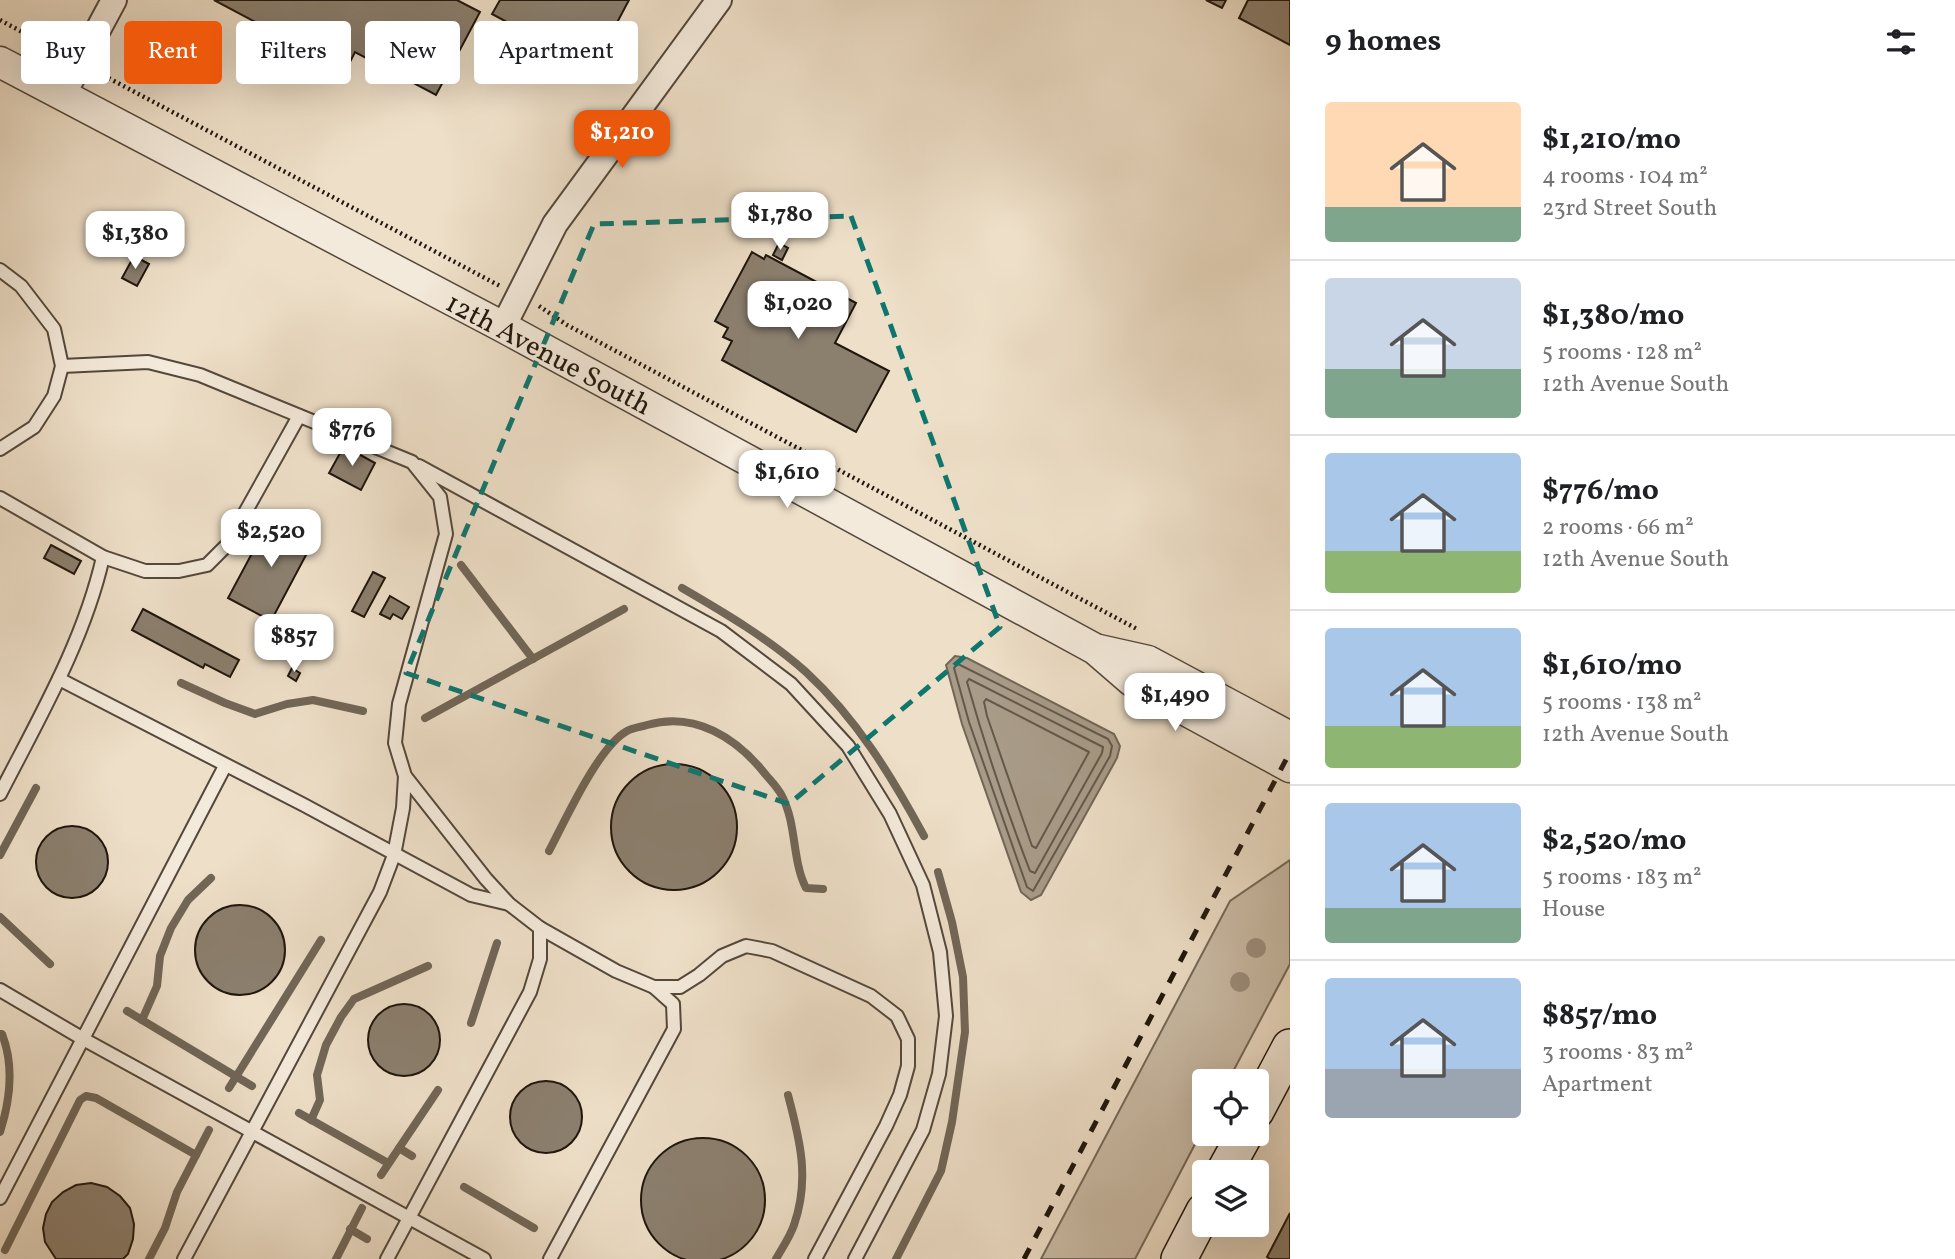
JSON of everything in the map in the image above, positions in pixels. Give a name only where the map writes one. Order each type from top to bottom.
[{"type":"main road","points":[[1269,1087],[1290,1047]]},
{"type":"main road","points":[[1179,1259],[1192,1234]]},
{"type":"street","points":[[103,21],[114,0]]},
{"type":"street","points":[[503,327],[555,225],[719,0]]},
{"type":"street","name":"12th Avenue South","points":[[0,62],[503,327],[1095,649],[1132,681],[1290,767]]},
{"type":"street","points":[[64,95],[70,84]]},
{"type":"street","name":"12th Avenue South","points":[[1095,649],[1148,661],[1290,737]]},
{"type":"lane","points":[[0,270],[21,286],[54,329],[62,366],[54,397],[34,427],[0,449]]},
{"type":"lane","points":[[62,366],[148,362],[200,375],[411,462],[721,631],[791,684],[848,746],[890,814],[923,885],[940,952],[946,1016],[939,1074],[923,1130],[855,1259]]},
{"type":"lane","points":[[0,498],[103,557],[145,571],[179,571],[207,565],[227,545],[299,416]]},
{"type":"lane","points":[[184,1259],[380,892],[394,855],[403,808],[405,776],[395,743],[399,704],[446,534],[440,497],[411,462]]},
{"type":"lane","points":[[0,794],[59,679],[94,596],[103,557]]},
{"type":"lane","points":[[59,679],[304,805],[471,895],[509,904]]},
{"type":"lane","points":[[0,1198],[85,1040],[225,766]]},
{"type":"lane","points":[[405,776],[486,880],[509,904],[540,928],[595,960],[654,987],[673,1004],[674,1029],[550,1259]]},
{"type":"lane","points":[[387,1259],[530,992],[540,960],[540,928]]},
{"type":"lane","points":[[654,987],[680,987],[722,956],[746,946],[772,951],[871,996],[897,1016],[908,1039],[908,1066],[900,1095],[816,1259]]},
{"type":"lane","points":[[0,990],[85,1040],[484,1259]]},
{"type":"path","points":[[0,20],[21,31]]},
{"type":"path","points":[[110,79],[544,308],[566,325],[1146,633]]},
{"type":"highlighted area","points":[[851,216],[1000,627],[789,804],[406,673],[594,224]]},
{"type":"shaded area","points":[[1290,860],[1290,964],[1234,1069],[1192,1069],[1194,1146],[1135,1259],[1041,1259],[1230,901]]},
{"type":"water","points":[[955,656],[967,658],[1114,734],[1120,746],[1117,758],[1041,895],[1031,900],[1021,892],[962,724],[946,665]]},
{"type":"building","points":[[214,0],[457,0],[480,12],[460,50],[460,21],[365,21],[365,57],[355,52],[351,60],[351,21],[254,21]]},
{"type":"building","points":[[500,0],[629,0],[618,21],[505,21],[492,14]]},
{"type":"building","points":[[1206,0],[1226,0],[1222,8]]},
{"type":"building","points":[[1248,0],[1290,0],[1290,45],[1239,18]]},
{"type":"building","points":[[415,84],[442,84],[436,95]]},
{"type":"building","points":[[779,243],[788,248],[782,260],[773,255]]},
{"type":"building","points":[[752,252],[764,259],[766,255],[856,303],[835,343],[889,371],[856,432],[722,360],[732,341],[723,337],[728,328],[715,321]]},
{"type":"building","points":[[134,256],[149,264],[137,286],[122,278]]},
{"type":"building","points":[[344,446],[375,463],[361,490],[329,473]]},
{"type":"building","points":[[271,518],[314,540],[271,621],[228,598]]},
{"type":"building","points":[[51,545],[81,561],[74,574],[44,558]]},
{"type":"building","points":[[373,572],[385,578],[364,617],[352,611]]},
{"type":"building","points":[[390,596],[409,607],[402,619],[393,614],[390,619],[380,614]]},
{"type":"building","points":[[143,609],[239,660],[230,677],[205,664],[203,668],[132,630]]},
{"type":"building","points":[[313,634],[327,641],[323,648],[309,640]]},
{"type":"building","points":[[292,668],[300,673],[296,681],[288,676]]},
{"type":"building","points":[[674,764],[698,769],[718,783],[732,803],[737,827],[732,851],[718,871],[698,885],[674,890],[650,885],[630,871],[616,851],[611,827],[616,803],[630,783],[650,769]]},
{"type":"building","points":[[72,826],[92,832],[102,842],[108,862],[102,882],[92,892],[72,898],[52,892],[42,882],[36,862],[42,842],[52,832]]},
{"type":"building","points":[[240,905],[257,908],[272,918],[282,933],[285,950],[282,967],[272,982],[257,992],[240,995],[223,992],[208,982],[198,967],[195,950],[198,933],[208,918],[223,908]]},
{"type":"building","points":[[404,1004],[424,1010],[434,1020],[440,1040],[434,1060],[424,1070],[404,1076],[384,1070],[374,1060],[368,1040],[374,1020],[384,1010]]},
{"type":"building","points":[[546,1081],[566,1087],[576,1097],[582,1117],[576,1137],[566,1147],[546,1153],[526,1147],[516,1137],[510,1117],[516,1097],[526,1087]]},
{"type":"building","points":[[691,1139],[715,1139],[738,1148],[755,1165],[764,1188],[764,1212],[755,1235],[738,1252],[718,1260],[688,1260],[668,1252],[651,1235],[642,1212],[642,1188],[651,1165],[668,1148]]},
{"type":"building","points":[[91,1183],[107,1187],[120,1196],[130,1208],[134,1224],[128,1254],[123,1259],[56,1259],[45,1242],[43,1228],[46,1214],[52,1202],[63,1192],[76,1185]]},
{"type":"building","points":[[1290,1213],[1290,1259],[1270,1259],[1267,1257]]},
{"type":"waterway","points":[[461,565],[533,659]]},
{"type":"waterway","points":[[682,588],[762,638],[792,660],[824,690],[872,750],[924,836]]},
{"type":"waterway","points":[[425,718],[624,609]]},
{"type":"waterway","points":[[181,683],[255,714],[287,704],[313,700],[363,711]]},
{"type":"waterway","points":[[549,851],[583,786],[616,740],[634,728],[665,722],[682,722],[698,725],[728,739],[755,762],[772,782],[787,807],[798,866],[806,888],[823,889]]},
{"type":"waterway","points":[[0,855],[36,788]]},
{"type":"waterway","points":[[896,1259],[941,1171],[952,1122],[965,1032],[963,977],[938,872]]},
{"type":"waterway","points":[[142,1020],[157,986],[160,956],[171,928],[188,900],[211,878]]},
{"type":"waterway","points":[[0,917],[50,964]]},
{"type":"waterway","points":[[229,1088],[321,940]]},
{"type":"waterway","points":[[471,1023],[497,943]]},
{"type":"waterway","points":[[311,1120],[320,1100],[317,1075],[326,1045],[354,999],[428,966]]},
{"type":"waterway","points":[[127,1011],[252,1086]]},
{"type":"waterway","points":[[0,1034],[6,1046],[9,1070],[8,1096],[0,1132]]},
{"type":"waterway","points":[[381,1175],[438,1090]]},
{"type":"waterway","points":[[776,1259],[792,1229],[802,1192],[802,1160],[788,1095]]},
{"type":"waterway","points":[[5,1250],[80,1100],[86,1096],[96,1098],[196,1155]]},
{"type":"waterway","points":[[299,1113],[388,1163]]},
{"type":"waterway","points":[[149,1259],[165,1228],[177,1192],[209,1130]]},
{"type":"waterway","points":[[399,1148],[412,1156]]},
{"type":"waterway","points":[[464,1187],[534,1228]]},
{"type":"waterway","points":[[336,1259],[362,1208]]},
{"type":"waterway","points":[[350,1229],[367,1239]]},
{"type":"railway","points":[[1024,1259],[1290,752]]}]
